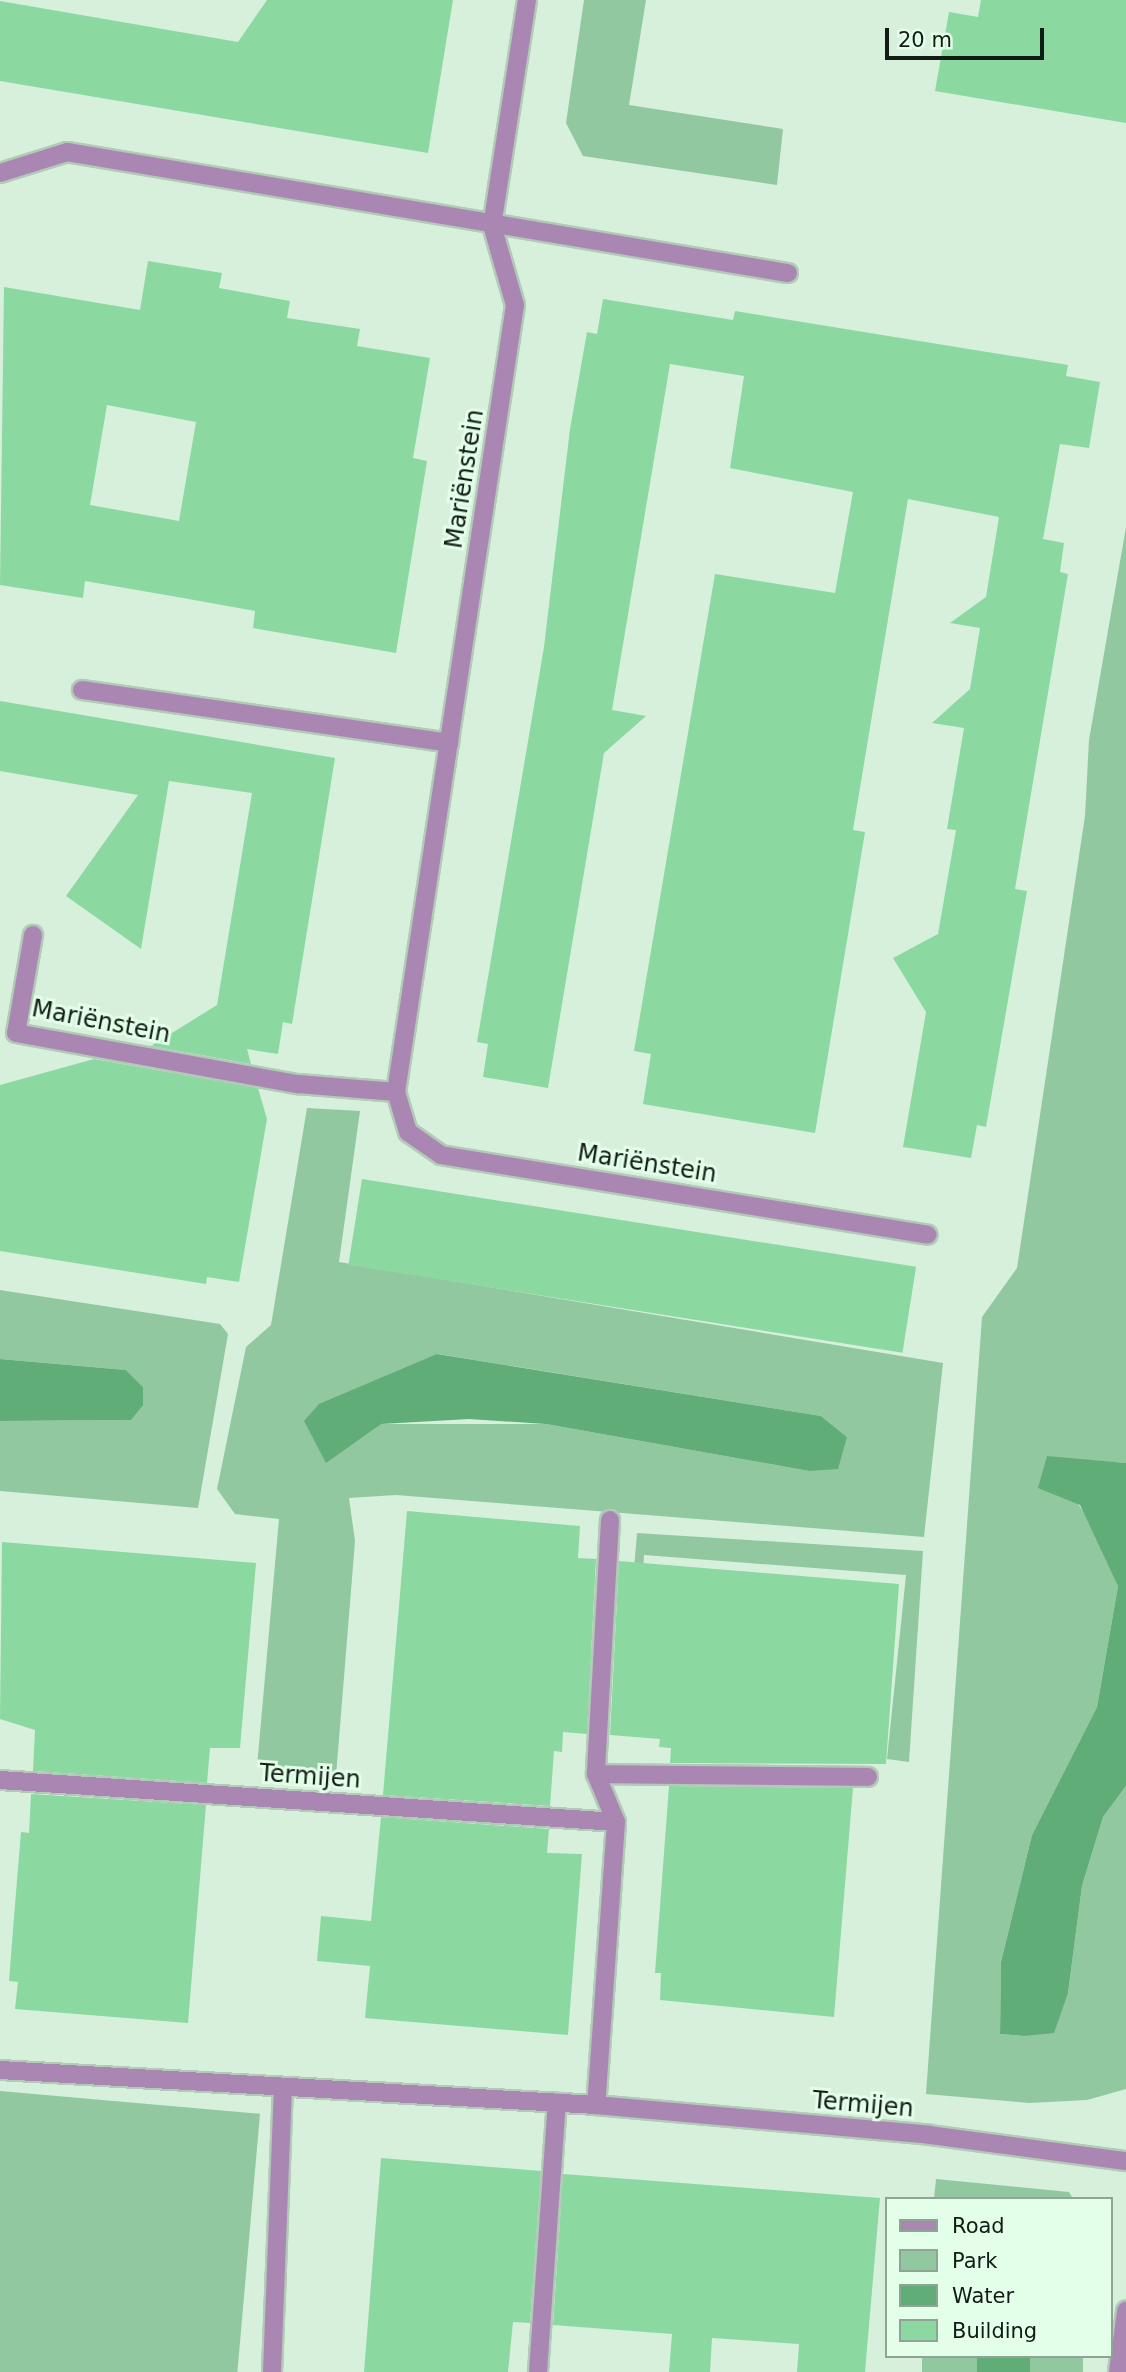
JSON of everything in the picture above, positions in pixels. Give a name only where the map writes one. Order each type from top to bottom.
[{"type":"street","name":"Mariënstein","points":[[527,0],[492,225],[515,305],[396,1092],[408,1132],[441,1155],[927,1236]]},
{"type":"street","points":[[0,173],[67,152],[788,273]]},
{"type":"street","points":[[82,690],[449,743]]},
{"type":"street","name":"Mariënstein","points":[[33,934],[16,1033],[298,1084],[396,1092]]},
{"type":"street","points":[[596,2105],[616,1822],[596,1774],[610,1520]]},
{"type":"street","points":[[596,1774],[868,1777]]},
{"type":"street","name":"Termijen","points":[[0,1780],[616,1822]]},
{"type":"street","name":"Termijen","points":[[0,2070],[596,2105],[930,2135],[1126,2161]]},
{"type":"street","points":[[272,2372],[283,2087]]},
{"type":"street","points":[[538,2372],[557,2103]]},
{"type":"street","points":[[1118,2372],[1126,2311]]},
{"type":"green space","points":[[584,0],[646,0],[629,105],[783,129],[777,185],[583,156],[566,123]]},
{"type":"green space","points":[[1126,527],[1126,1463],[1047,1457],[1100,1537],[1118,1586],[1097,1707],[1032,1835],[1001,1962],[1000,2034],[1024,2036],[1068,1993],[1082,1886],[1103,1817],[1126,1786],[1126,2089],[1087,2100],[1029,2103],[926,2094],[982,1317],[1017,1268],[1085,816],[1089,740]]},
{"type":"green space","points":[[307,1108],[360,1111],[339,1262],[943,1363],[924,1537],[396,1495],[349,1498],[355,1541],[336,1776],[257,1767],[279,1519],[235,1514],[217,1489],[246,1347],[271,1325]],"holes":[[[438,1354],[821,1416],[847,1437],[809,1471],[546,1424],[381,1424]]]},
{"type":"green space","points":[[0,1290],[220,1324],[228,1334],[198,1508],[0,1491],[0,1421],[131,1420],[143,1387],[126,1370],[0,1359]]},
{"type":"green space","points":[[637,1533],[923,1551],[909,1762],[887,1759],[906,1575],[644,1555],[633,1737],[621,1726]]},
{"type":"green space","points":[[0,2091],[260,2114],[237,2372],[0,2372]]},
{"type":"green space","points":[[936,2179],[1069,2192],[1072,2197],[934,2197]]},
{"type":"green space","points":[[922,2358],[977,2358],[977,2372],[922,2372]]},
{"type":"green space","points":[[1030,2358],[1083,2358],[1083,2372],[1030,2372]]},
{"type":"water","points":[[437,1354],[821,1416],[847,1437],[838,1469],[809,1471],[546,1424],[469,1419],[381,1424],[326,1463],[304,1421],[319,1404]]},
{"type":"water","points":[[0,1359],[126,1370],[143,1387],[143,1405],[131,1420],[0,1421]]},
{"type":"water","points":[[1047,1456],[1126,1463],[1126,1786],[1103,1817],[1082,1886],[1068,1993],[1054,2033],[1024,2036],[1000,2034],[1001,1962],[1032,1835],[1097,1707],[1118,1586],[1080,1505],[1038,1488]]},
{"type":"water","points":[[977,2358],[1030,2358],[1030,2372],[977,2372]]},
{"type":"building","points":[[267,0],[453,0],[428,153],[0,81],[0,1],[238,42]]},
{"type":"building","points":[[981,0],[1126,0],[1126,123],[935,91],[949,12],[978,17]]},
{"type":"building","points":[[148,261],[222,273],[219,288],[290,301],[287,318],[360,329],[357,346],[430,358],[413,458],[427,461],[396,653],[253,628],[255,611],[85,581],[83,598],[0,585],[4,287],[140,310]],"holes":[[[107,405],[196,422],[179,521],[90,505]]]},
{"type":"building","points":[[603,299],[733,320],[735,311],[1068,365],[1066,376],[1100,382],[1089,448],[1060,444],[1043,539],[1064,543],[1060,572],[1068,574],[1015,889],[1027,891],[986,1127],[977,1125],[971,1158],[903,1147],[926,1012],[893,958],[938,934],[956,830],[947,829],[964,728],[932,723],[970,689],[980,628],[950,623],[986,597],[999,517],[908,499],[853,830],[865,832],[815,1133],[643,1104],[651,1054],[634,1051],[715,574],[835,593],[853,492],[730,468],[744,376],[670,364],[612,710],[646,716],[604,753],[548,1088],[483,1077],[488,1044],[477,1042],[544,647],[570,429],[587,332],[597,334]]},
{"type":"building","points":[[0,701],[335,758],[292,1024],[283,1022],[278,1054],[247,1049],[251,1064],[151,1046],[217,1005],[252,793],[169,781],[141,949],[66,896],[138,795],[0,771]]},
{"type":"building","points":[[94,1059],[258,1088],[267,1119],[239,1282],[207,1277],[206,1284],[0,1251],[0,1085]]},
{"type":"building","points":[[362,1179],[916,1267],[902,1353],[348,1265]]},
{"type":"building","points":[[407,1511],[580,1526],[578,1558],[596,1559],[587,1734],[563,1732],[562,1752],[554,1751],[550,1806],[383,1795]]},
{"type":"building","points":[[2,1542],[256,1563],[240,1748],[210,1748],[207,1783],[33,1771],[35,1730],[0,1719]]},
{"type":"building","points":[[619,1561],[899,1584],[886,1764],[670,1763],[671,1748],[659,1747],[660,1739],[610,1735]]},
{"type":"building","points":[[669,1786],[853,1788],[834,2017],[660,2000],[661,1973],[655,1973]]},
{"type":"building","points":[[31,1794],[206,1805],[188,2023],[15,2009],[18,1982],[9,1981],[21,1832],[29,1833]]},
{"type":"building","points":[[381,1817],[549,1829],[547,1853],[582,1854],[568,2035],[365,2018],[370,1966],[317,1961],[321,1916],[371,1921]]},
{"type":"building","points":[[381,2158],[541,2171],[530,2323],[513,2322],[508,2372],[364,2372]]},
{"type":"building","points":[[563,2174],[880,2198],[865,2372],[797,2372],[799,2344],[712,2338],[710,2372],[669,2372],[672,2334],[553,2325]]}]
